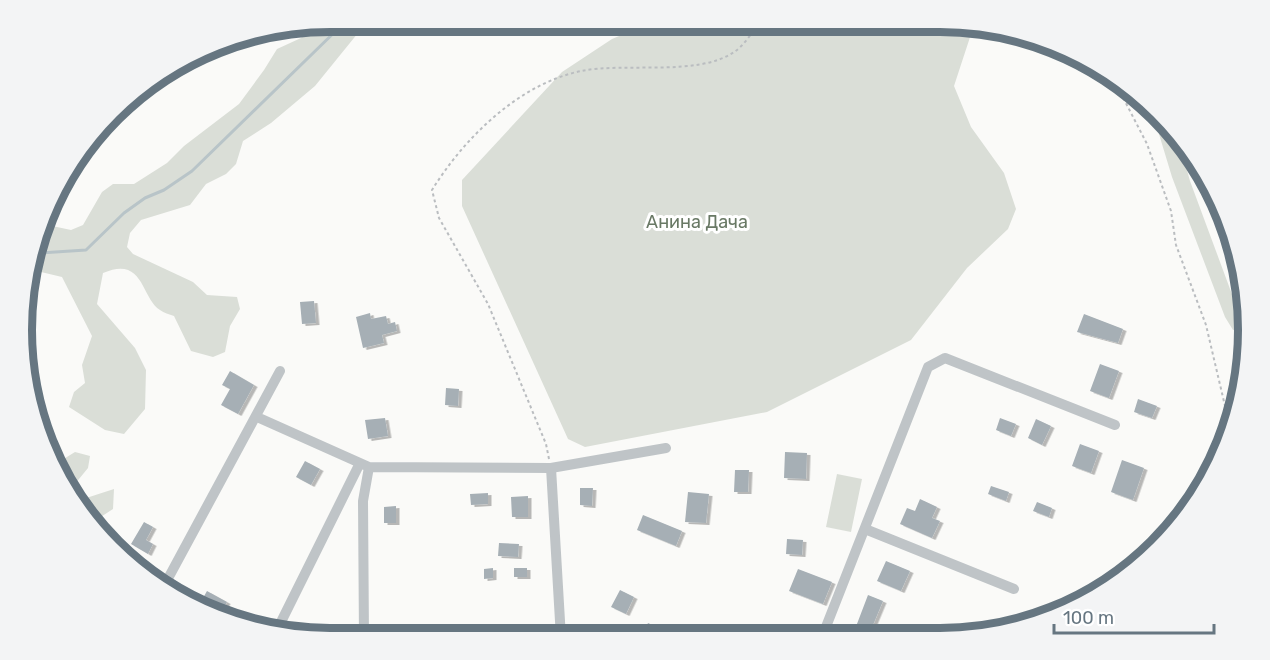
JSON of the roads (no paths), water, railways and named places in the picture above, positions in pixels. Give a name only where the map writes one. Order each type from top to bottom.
[{"type":"street","points":[[826,628],[928,367],[935,361],[945,358],[1115,425]]},
{"type":"street","points":[[167,580],[280,371]]},
{"type":"street","points":[[257,417],[364,466],[551,468],[666,448]]},
{"type":"street","points":[[280,624],[364,466]]},
{"type":"street","points":[[364,466],[364,628]]},
{"type":"street","points":[[551,468],[560,628]]},
{"type":"street","points":[[865,529],[1014,589]]},
{"type":"waterway","points":[[42,253],[86,250],[124,213],[192,171],[335,32]]},
{"type":"park label","name":"Анина Дача","points":[[697,222]]}]
